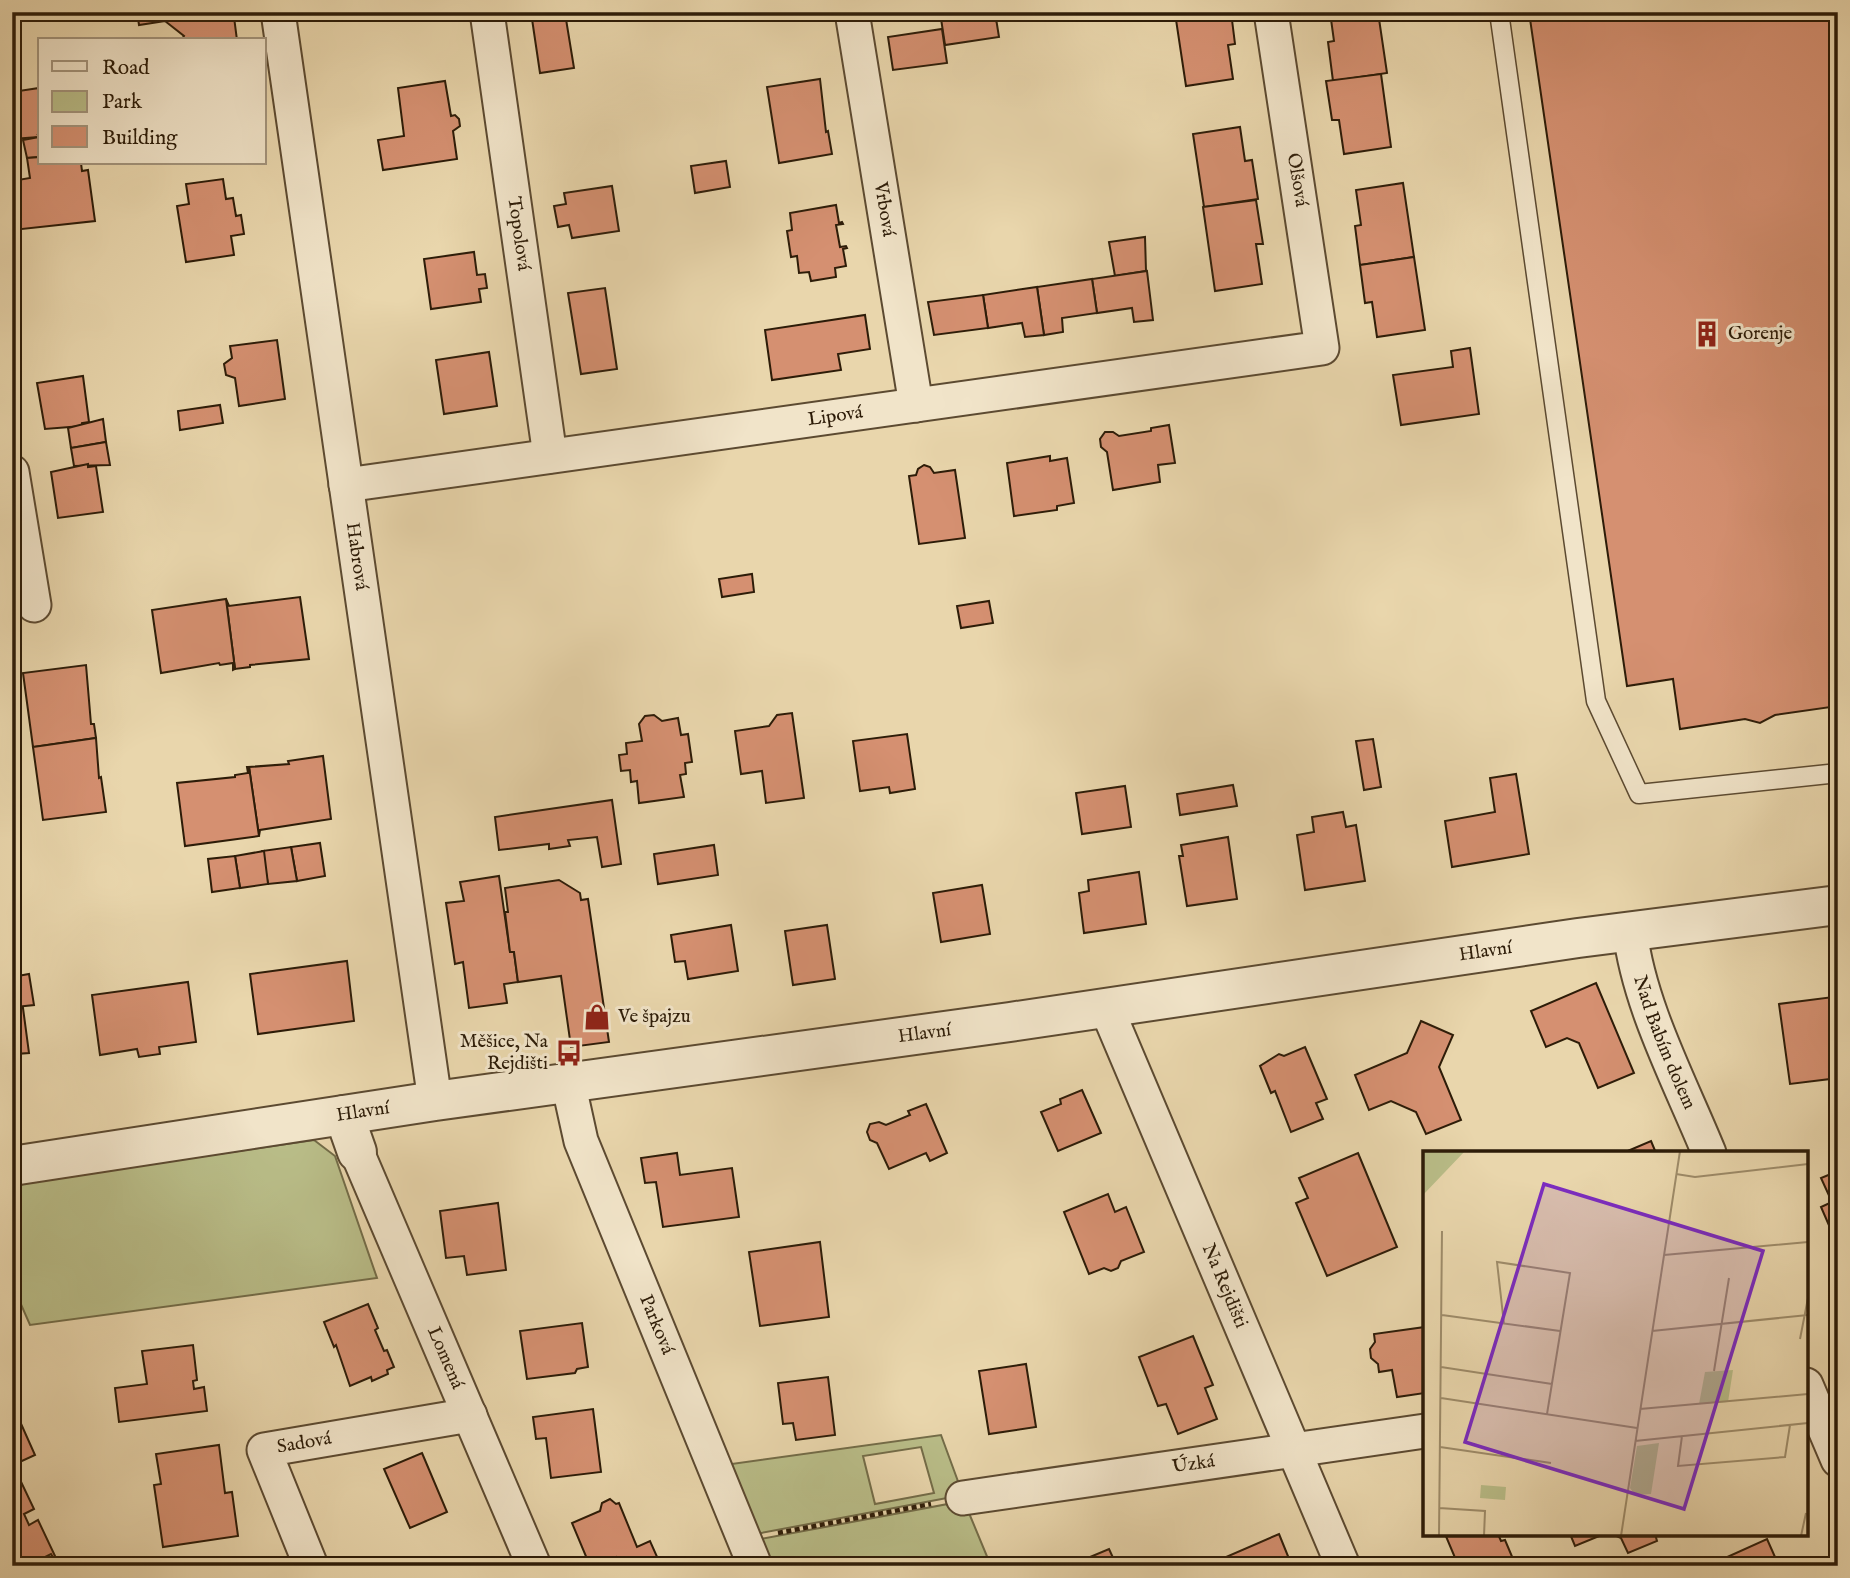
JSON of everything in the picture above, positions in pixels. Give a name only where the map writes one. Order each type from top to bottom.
[{"type":"street","name":"Habrová","points":[[278,12],[435,1101]]},
{"type":"street","name":"Topolová","points":[[487,12],[550,456]]},
{"type":"street","name":"Olšová","points":[[1271,12],[1322,348]]},
{"type":"street","name":"Vrbová","points":[[856,14],[916,405]]},
{"type":"street","name":"Lipová","points":[[346,485],[1322,348]]},
{"type":"street","points":[[12,472],[34,605]]},
{"type":"street","name":"Hlavní","points":[[12,1166],[435,1101],[1630,931],[1838,905]]},
{"type":"street","name":"Nad Babím dolem","points":[[1630,931],[1633,958],[1652,1015],[1708,1151]]},
{"type":"street","name":"Na Rejdišti","points":[[1106,1007],[1343,1566]]},
{"type":"street","name":"Parková","points":[[568,1082],[581,1141],[749,1552]]},
{"type":"street","points":[[344,1115],[357,1152]]},
{"type":"street","name":"Lomená","points":[[357,1152],[534,1566]]},
{"type":"street","points":[[1808,1390],[1838,1460]]},
{"type":"street","name":"Sadová","points":[[311,1566],[264,1450],[470,1415]]},
{"type":"street","name":"Úzká","points":[[963,1498],[1423,1431]]},
{"type":"lane","points":[[1499,12],[1596,701],[1639,794],[1838,773]]},
{"type":"path","points":[[749,1552],[963,1498]]},
{"type":"green space","points":[[314,1140],[335,1156],[377,1278],[30,1325],[12,1284],[12,1197],[24,1182]]},
{"type":"green space","points":[[941,1435],[963,1495],[745,1536],[717,1466]],"holes":[[[921,1447],[934,1493],[875,1504],[863,1456]]]},
{"type":"green space","points":[[964,1501],[991,1566],[755,1566],[745,1542]]},
{"type":"building","points":[[137,12],[226,12],[234,17],[237,38],[182,38],[184,36],[165,21],[139,25]]},
{"type":"building","points":[[940,12],[995,12],[999,37],[945,45]]},
{"type":"building","points":[[995,12],[1046,12],[996,21]]},
{"type":"building","points":[[1231,12],[1235,44],[1228,45],[1233,79],[1186,86],[1175,13]]},
{"type":"building","points":[[1330,12],[1378,12],[1387,73],[1333,81],[1328,42],[1334,41]]},
{"type":"building","name":"Gorenje","points":[[1529,12],[1838,12],[1838,655],[1832,656],[1838,706],[1775,715],[1760,723],[1745,719],[1680,729],[1673,679],[1627,686]]},
{"type":"building","points":[[565,13],[574,68],[540,73],[532,19]]},
{"type":"building","points":[[942,29],[947,63],[893,70],[888,37]]},
{"type":"building","points":[[1381,74],[1391,147],[1344,154],[1339,120],[1332,120],[1326,81]]},
{"type":"building","points":[[820,79],[826,132],[828,131],[832,154],[779,163],[767,87]]},
{"type":"building","points":[[445,81],[451,116],[455,115],[459,119],[460,126],[453,131],[457,159],[383,170],[378,140],[404,136],[398,88]]},
{"type":"building","points":[[38,88],[38,137],[12,139],[12,92]]},
{"type":"building","points":[[1240,127],[1245,161],[1252,160],[1258,199],[1204,207],[1193,134]]},
{"type":"building","points":[[38,137],[38,157],[27,158],[23,140]]},
{"type":"building","points":[[38,157],[38,164],[81,164],[82,171],[88,170],[95,221],[13,230],[12,181],[30,178],[27,158]]},
{"type":"building","points":[[726,161],[730,187],[695,193],[691,166]]},
{"type":"building","points":[[223,179],[226,199],[233,198],[236,216],[241,215],[244,234],[231,236],[234,255],[186,262],[177,206],[189,204],[186,184]]},
{"type":"building","points":[[1403,183],[1414,257],[1360,265],[1355,226],[1361,225],[1356,190]]},
{"type":"building","points":[[612,186],[619,231],[572,238],[569,225],[558,227],[554,206],[566,204],[564,193]]},
{"type":"building","points":[[1256,200],[1263,244],[1256,244],[1262,284],[1215,291],[1203,207]]},
{"type":"building","points":[[836,205],[839,223],[843,224],[836,225],[840,247],[847,248],[843,249],[846,266],[835,268],[836,277],[811,281],[809,272],[799,273],[797,256],[791,257],[787,231],[792,230],[790,213]]},
{"type":"building","points":[[1145,237],[1146,271],[1115,276],[1109,242]]},
{"type":"building","points":[[474,252],[477,275],[485,274],[487,288],[479,289],[481,302],[431,309],[424,259]]},
{"type":"building","points":[[1414,257],[1425,330],[1377,337],[1372,302],[1365,303],[1360,265]]},
{"type":"building","points":[[1147,271],[1153,320],[1134,322],[1132,308],[1097,313],[1092,279]]},
{"type":"building","points":[[1092,279],[1097,313],[1062,318],[1063,332],[1044,335],[1037,287]]},
{"type":"building","points":[[1037,287],[1044,335],[1025,337],[1022,323],[988,328],[983,295]]},
{"type":"building","points":[[605,288],[617,369],[581,374],[568,293]]},
{"type":"building","points":[[983,295],[988,328],[934,335],[928,302]]},
{"type":"building","points":[[865,315],[870,349],[838,354],[841,370],[772,380],[765,330]]},
{"type":"building","points":[[277,340],[285,399],[239,406],[235,378],[226,375],[224,364],[232,358],[230,346]]},
{"type":"building","points":[[1470,348],[1479,414],[1401,425],[1393,375],[1453,367],[1451,351]]},
{"type":"building","points":[[489,352],[497,406],[444,414],[436,360]]},
{"type":"building","points":[[83,376],[89,422],[82,423],[82,426],[45,429],[37,383]]},
{"type":"building","points":[[220,405],[223,423],[180,430],[178,411]]},
{"type":"building","points":[[103,419],[106,442],[71,448],[68,428]]},
{"type":"building","points":[[1169,425],[1175,463],[1158,465],[1160,482],[1113,490],[1107,452],[1101,447],[1100,439],[1105,432],[1113,432],[1119,436]]},
{"type":"building","points":[[106,442],[110,465],[74,466],[71,448]]},
{"type":"building","points":[[1050,456],[1050,461],[1067,458],[1074,503],[1057,506],[1057,510],[1014,516],[1007,463]]},
{"type":"building","points":[[88,464],[88,467],[96,466],[103,512],[58,518],[51,472]]},
{"type":"building","points":[[924,465],[930,467],[934,473],[955,470],[965,538],[919,544],[909,476],[916,475],[918,469]]},
{"type":"building","points":[[752,574],[754,592],[722,597],[719,579]]},
{"type":"building","points":[[300,597],[309,659],[235,669],[226,599],[229,606]]},
{"type":"building","points":[[226,599],[235,669],[233,670],[233,663],[219,663],[161,673],[152,610]]},
{"type":"building","points":[[989,601],[993,623],[961,628],[957,606]]},
{"type":"building","points":[[86,665],[91,724],[94,724],[96,738],[33,747],[23,673]]},
{"type":"building","points":[[792,713],[804,798],[766,803],[762,771],[741,774],[735,731],[769,726],[777,715]]},
{"type":"building","points":[[654,715],[662,721],[678,718],[681,735],[688,734],[692,762],[685,763],[686,774],[680,775],[684,797],[639,803],[637,781],[631,782],[630,770],[621,771],[619,755],[627,754],[626,743],[642,741],[639,724],[645,716]]},
{"type":"building","points":[[907,734],[915,789],[890,793],[889,787],[860,791],[853,741]]},
{"type":"building","points":[[96,738],[99,778],[101,777],[106,812],[43,820],[33,747]]},
{"type":"building","points":[[1373,739],[1381,787],[1364,790],[1356,741]]},
{"type":"building","points":[[323,756],[331,819],[260,830],[259,836],[249,767],[289,764],[288,761]]},
{"type":"building","points":[[247,767],[259,836],[185,846],[177,783],[235,777],[248,773]]},
{"type":"building","points":[[1516,774],[1529,854],[1452,867],[1445,821],[1495,812],[1490,778]]},
{"type":"building","points":[[1233,785],[1237,806],[1180,815],[1177,794]]},
{"type":"building","points":[[1125,786],[1131,827],[1082,834],[1076,793]]},
{"type":"building","points":[[612,800],[621,864],[602,867],[597,837],[568,840],[570,846],[549,849],[549,844],[499,850],[495,817]]},
{"type":"building","points":[[1343,812],[1346,827],[1356,825],[1365,881],[1305,890],[1297,835],[1314,832],[1312,817]]},
{"type":"building","points":[[1228,837],[1237,899],[1187,906],[1179,856],[1183,856],[1181,845]]},
{"type":"building","points":[[320,843],[325,876],[297,881],[291,847]]},
{"type":"building","points":[[714,845],[718,875],[658,884],[654,854]]},
{"type":"building","points":[[291,847],[297,881],[268,884],[262,851]]},
{"type":"building","points":[[264,851],[268,884],[240,888],[235,856]]},
{"type":"building","points":[[235,856],[240,888],[212,892],[208,859]]},
{"type":"building","points":[[1139,872],[1146,924],[1084,933],[1079,893],[1089,891],[1088,880]]},
{"type":"building","points":[[499,876],[510,952],[514,952],[518,982],[504,984],[507,1003],[469,1008],[463,962],[455,964],[446,903],[464,901],[460,882]]},
{"type":"building","points":[[559,880],[580,893],[581,900],[588,899],[609,1042],[571,1047],[561,976],[518,982],[514,952],[510,952],[505,888]]},
{"type":"building","points":[[982,885],[990,934],[941,942],[933,893]]},
{"type":"building","points":[[731,925],[738,971],[688,979],[685,961],[675,962],[671,935]]},
{"type":"building","points":[[827,925],[835,979],[793,985],[785,931]]},
{"type":"building","points":[[347,961],[354,1021],[258,1034],[250,974]]},
{"type":"building","points":[[29,974],[34,1005],[16,1007],[12,977]]},
{"type":"building","points":[[188,982],[196,1042],[159,1047],[160,1054],[139,1057],[137,1049],[100,1055],[92,995]]},
{"type":"building","points":[[1596,983],[1634,1073],[1598,1088],[1579,1043],[1567,1038],[1546,1047],[1531,1011]]},
{"type":"building","points":[[1833,997],[1838,1032],[1838,1078],[1790,1084],[1779,1004]]},
{"type":"building","points":[[23,1008],[29,1053],[16,1054],[17,1057],[12,1058],[12,1010]]},
{"type":"building","points":[[1421,1021],[1453,1035],[1439,1067],[1461,1120],[1426,1134],[1416,1112],[1391,1101],[1369,1110],[1355,1075],[1407,1053]]},
{"type":"building","points":[[1305,1047],[1327,1099],[1316,1103],[1323,1119],[1291,1132],[1275,1091],[1271,1093],[1260,1066],[1279,1054],[1284,1056]]},
{"type":"building","points":[[1082,1090],[1101,1133],[1058,1151],[1041,1112],[1061,1104],[1060,1099]]},
{"type":"building","points":[[926,1104],[947,1153],[930,1161],[926,1153],[889,1169],[877,1143],[870,1140],[867,1132],[870,1124],[879,1122],[886,1125],[910,1115],[908,1111]]},
{"type":"building","points":[[1651,1141],[1655,1151],[1628,1151]]},
{"type":"building","points":[[677,1153],[680,1175],[732,1168],[739,1217],[663,1227],[656,1182],[645,1183],[641,1158]]},
{"type":"building","points":[[1358,1153],[1397,1247],[1327,1276],[1296,1203],[1308,1198],[1299,1178]]},
{"type":"building","points":[[1838,1171],[1838,1246],[1821,1207],[1832,1202],[1821,1178]]},
{"type":"building","points":[[1108,1194],[1115,1212],[1126,1207],[1144,1252],[1121,1261],[1118,1268],[1111,1271],[1104,1268],[1089,1274],[1064,1212]]},
{"type":"building","points":[[498,1203],[506,1270],[467,1275],[464,1256],[446,1258],[440,1211]]},
{"type":"building","points":[[820,1242],[829,1317],[760,1326],[749,1252]]},
{"type":"building","points":[[368,1304],[378,1328],[375,1330],[394,1367],[387,1370],[388,1374],[372,1381],[371,1377],[350,1386],[336,1345],[334,1347],[324,1322]]},
{"type":"building","points":[[582,1323],[588,1367],[577,1369],[575,1373],[527,1379],[520,1331]]},
{"type":"building","points":[[1423,1327],[1423,1393],[1397,1397],[1392,1370],[1379,1372],[1378,1364],[1371,1358],[1370,1349],[1375,1342],[1374,1334]]},
{"type":"building","points":[[1193,1336],[1213,1385],[1205,1388],[1217,1419],[1178,1434],[1166,1404],[1158,1406],[1139,1357]]},
{"type":"building","points":[[193,1345],[197,1380],[193,1381],[194,1389],[204,1387],[207,1411],[119,1422],[115,1388],[147,1384],[142,1351]]},
{"type":"building","points":[[1026,1364],[1036,1427],[989,1434],[979,1371]]},
{"type":"building","points":[[828,1377],[835,1435],[796,1440],[793,1423],[783,1424],[778,1383]]},
{"type":"building","points":[[593,1409],[601,1472],[551,1478],[546,1438],[536,1439],[533,1417]]},
{"type":"building","points":[[18,1417],[35,1455],[13,1465],[34,1509],[24,1514],[29,1525],[38,1520],[56,1558],[51,1554],[27,1566],[12,1564],[12,1420]]},
{"type":"building","points":[[219,1445],[225,1493],[232,1492],[238,1536],[163,1547],[154,1485],[161,1484],[156,1454]]},
{"type":"building","points":[[422,1453],[447,1512],[410,1528],[384,1469]]},
{"type":"building","points":[[610,1499],[616,1504],[619,1503],[637,1547],[650,1541],[658,1559],[643,1566],[620,1566],[616,1557],[590,1566],[572,1523],[600,1511],[602,1503]]},
{"type":"building","points":[[1279,1534],[1292,1566],[1223,1566],[1228,1562],[1226,1557]]},
{"type":"building","points":[[1446,1536],[1499,1536],[1501,1541],[1505,1540],[1516,1566],[1443,1566],[1456,1560]]},
{"type":"building","points":[[1571,1536],[1599,1536],[1575,1546]]},
{"type":"building","points":[[1616,1536],[1656,1536],[1657,1541],[1628,1553],[1621,1538]]},
{"type":"building","points":[[1767,1539],[1779,1566],[1729,1566],[1725,1558]]},
{"type":"building","points":[[1109,1549],[1114,1560],[1119,1558],[1122,1566],[1071,1565]]},
{"type":"place","name":"Gorenje","points":[[1707,334]]},
{"type":"place","name":"Ve špajzu","points":[[597,1017]]},
{"type":"place","name":"Měšice, Na Rejdišti","points":[[569,1053]]}]
